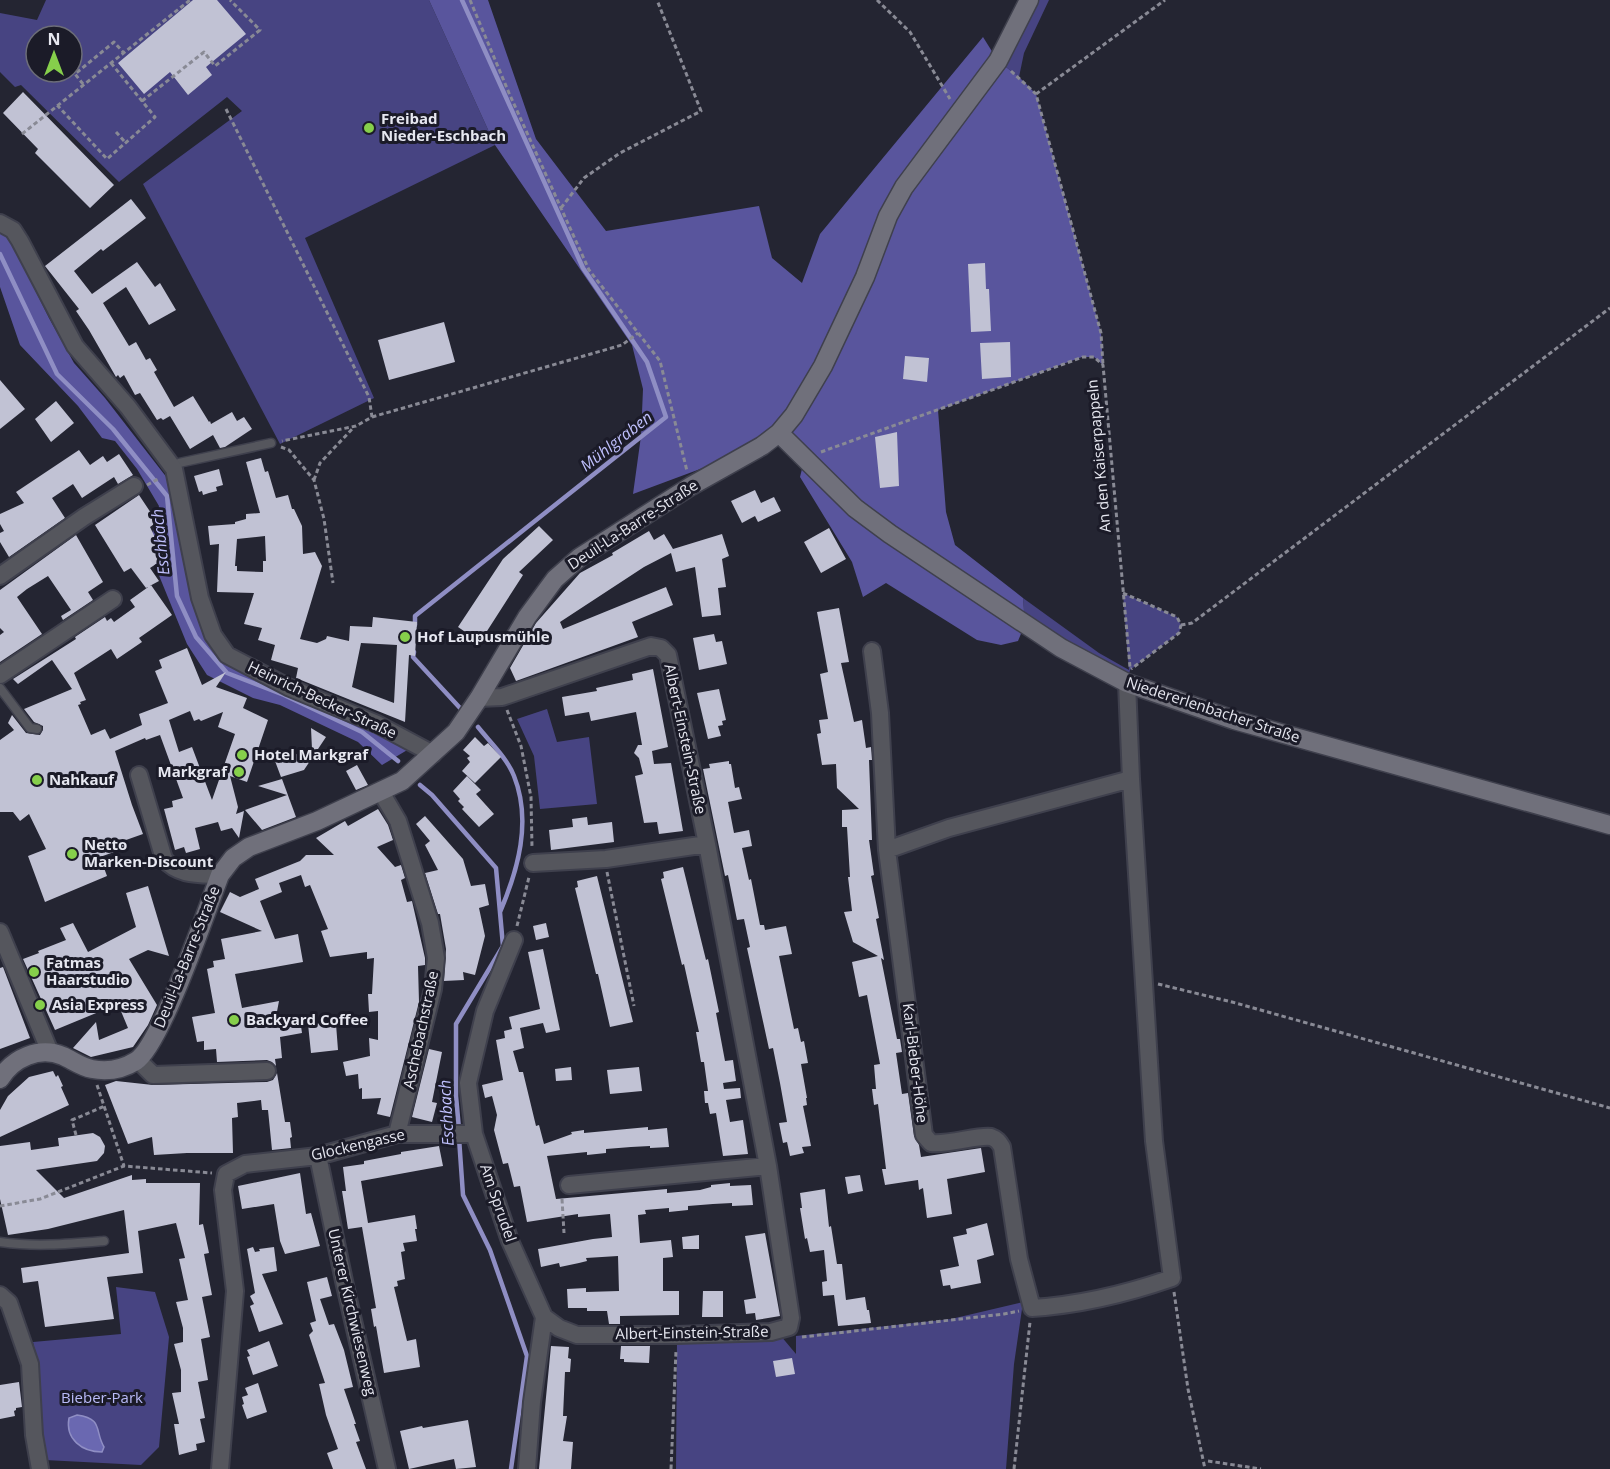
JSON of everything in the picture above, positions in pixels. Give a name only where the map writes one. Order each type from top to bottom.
[{"type":"street","name":"Deuil-La-Barre-Straße","points":[[138,1060],[156,1035],[220,875],[232,858],[249,847],[317,821],[402,781],[456,732],[479,698],[526,617],[555,579],[580,557],[691,486],[762,446],[779,433],[794,415],[823,366],[865,277],[888,216],[904,187],[998,61],[1029,0]]},
{"type":"street","name":"Heinrich-Becker-Straße","points":[[0,223],[13,230],[75,346],[128,407],[174,469],[200,598],[213,634],[227,655],[288,687],[377,724],[433,754]]},
{"type":"street","name":"Niedererlenbacher Straße","points":[[779,433],[806,457],[855,508],[890,534],[1061,648],[1234,720],[1610,825]]},
{"type":"street","points":[[0,576],[134,486]]},
{"type":"street","points":[[0,675],[113,599]]},
{"type":"street","name":"Albert-Einstein-Straße","points":[[479,698],[502,698],[651,646],[661,648],[668,655],[707,844],[768,1166],[791,1318],[789,1327],[771,1332],[577,1335],[559,1328],[544,1317]]},
{"type":"street","name":"Karl-Bieber-Höhe","points":[[872,651],[880,714],[887,850],[924,1135],[931,1143],[943,1144],[989,1137],[997,1140],[1002,1147],[1019,1259],[1032,1308]]},
{"type":"street","points":[[1032,1308],[1059,1306],[1101,1298],[1137,1290],[1172,1278],[1154,1142],[1131,779],[1128,677]]},
{"type":"street","name":"Deuil-La-Barre-Straße","points":[[139,775],[164,859],[172,869],[185,873],[220,875]]},
{"type":"street","points":[[887,850],[949,828],[1131,779]]},
{"type":"street","name":"Aschebachstraße","points":[[381,792],[398,821],[430,923],[435,958],[433,989],[398,1134]]},
{"type":"street","points":[[533,863],[606,859],[707,844]]},
{"type":"street","points":[[0,932],[50,1052]]},
{"type":"street","name":"Am Sprudel","points":[[514,940],[485,1011],[468,1083],[474,1134],[510,1240],[544,1317]]},
{"type":"street","points":[[1,1074],[29,1054],[50,1052],[92,1069],[117,1070],[138,1060],[153,1075],[267,1071]]},
{"type":"street","name":"Glockengasse","points":[[226,1174],[245,1164],[318,1156],[398,1134],[474,1134]]},
{"type":"street","name":"Unterer Kirchwiesenweg","points":[[318,1156],[387,1469]]},
{"type":"street","points":[[568,1185],[768,1166]]},
{"type":"street","points":[[220,1469],[235,1291],[223,1190],[226,1174]]},
{"type":"street","points":[[0,1294],[9,1303],[30,1364],[34,1435],[40,1469]]},
{"type":"street","points":[[527,1469],[532,1402],[544,1317]]},
{"type":"lane","points":[[174,469],[179,463],[271,443]]},
{"type":"lane","points":[[0,688],[30,728],[37,729]]},
{"type":"lane","points":[[0,1242],[51,1246],[104,1240]]},
{"type":"path","points":[[84,83],[190,0]]},
{"type":"path","points":[[142,101],[204,52],[215,66],[260,30],[230,0]]},
{"type":"path","points":[[470,0],[508,93],[590,270],[660,361],[691,486]]},
{"type":"path","points":[[561,208],[584,178],[620,153],[701,111],[657,0]]},
{"type":"path","points":[[877,0],[910,32],[958,114]]},
{"type":"path","points":[[1036,94],[1165,0]]},
{"type":"path","points":[[84,67],[114,42],[124,53]]},
{"type":"path","points":[[57,105],[106,159],[155,117],[111,63]]},
{"type":"path","points":[[1019,77],[1036,94],[1101,333],[1103,365]]},
{"type":"path","points":[[22,135],[83,84]]},
{"type":"path","points":[[226,109],[369,397],[372,417]]},
{"type":"path","points":[[116,132],[126,143]]},
{"type":"path","points":[[1181,625],[1192,623],[1610,308]]},
{"type":"path","points":[[314,480],[320,464],[356,426],[372,417],[622,345],[638,333]]},
{"type":"path","name":"An den Kaiserpappeln","points":[[806,457],[1083,357],[1094,357],[1103,365],[1128,677]]},
{"type":"path","points":[[271,443],[356,426]]},
{"type":"path","points":[[271,443],[289,450],[314,480],[324,519],[333,583]]},
{"type":"path","points":[[153,482],[159,480]]},
{"type":"path","points":[[1123,593],[1177,617],[1181,625],[1179,633],[1128,677]]},
{"type":"path","points":[[502,698],[522,746],[531,797],[533,863],[514,940]]},
{"type":"path","points":[[606,859],[607,874],[634,1006]]},
{"type":"path","points":[[1143,981],[1232,1002],[1610,1108]]},
{"type":"path","points":[[92,1069],[124,1166]]},
{"type":"path","points":[[76,1135],[72,1120],[105,1106]]},
{"type":"path","points":[[0,1206],[40,1199],[124,1166],[226,1174]]},
{"type":"path","points":[[564,1233],[562,1194],[568,1185]]},
{"type":"path","points":[[1172,1278],[1188,1389],[1205,1469]]},
{"type":"path","points":[[789,1327],[799,1337],[1004,1314],[1032,1308],[1014,1469]]},
{"type":"path","points":[[671,1469],[676,1335]]},
{"type":"path","points":[[1208,1461],[1261,1469]]},
{"type":"green space","name":"Freibad Nieder-Eschbach","points":[[46,0],[429,0],[495,145],[305,238],[374,398],[280,444],[143,184],[242,111],[227,97],[119,182],[21,85],[15,87],[0,72],[0,13],[37,20]]},
{"type":"green space","points":[[1029,0],[1049,0],[1024,53],[1019,77],[998,61]]},
{"type":"green space","points":[[1123,593],[1177,617],[1181,625],[1179,633],[1130,670],[1127,683],[1025,624],[1023,598],[1099,653],[1129,670]]},
{"type":"green space","points":[[547,709],[557,742],[589,737],[597,804],[540,809],[534,756],[517,719]]},
{"type":"green space","name":"Bieber-Park","points":[[116,1287],[155,1292],[169,1337],[159,1447],[141,1465],[45,1460],[39,1372],[33,1342],[121,1334]]},
{"type":"green space","points":[[1023,1302],[1014,1364],[1006,1469],[676,1469],[677,1340],[775,1329],[796,1354],[796,1336],[951,1319]]},
{"type":"shaded area","points":[[429,0],[488,0],[536,139],[606,231],[759,206],[772,258],[802,283],[820,234],[983,37],[998,61],[1036,94],[1101,333],[1103,365],[1094,357],[1082,357],[938,410],[946,512],[955,545],[1023,598],[1025,624],[1018,641],[1001,645],[977,640],[886,583],[863,597],[852,562],[800,477],[805,457],[779,433],[762,446],[633,494],[641,436],[643,389],[632,345],[495,145]]},
{"type":"shaded area","points":[[0,231],[12,243],[74,363],[105,398],[171,483],[190,592],[204,635],[325,705],[409,749],[382,765],[358,742],[280,705],[253,698],[207,675],[187,644],[158,573],[150,542],[159,506],[137,469],[115,441],[102,438],[78,406],[20,345],[0,287]]},
{"type":"shaded area","points":[[77,1415],[95,1422],[104,1447],[102,1452],[88,1450],[72,1438],[68,1425],[69,1418]]},
{"type":"building","points":[[193,0],[217,0],[246,34],[206,67],[212,75],[188,95],[170,72],[144,94],[118,63]]},
{"type":"building","points":[[23,92],[114,185],[90,208],[35,153],[38,149],[3,113]]},
{"type":"building","points":[[131,199],[146,218],[74,271],[92,294],[137,262],[155,287],[160,283],[176,310],[149,325],[126,287],[103,303],[129,346],[136,342],[146,360],[150,358],[157,370],[154,372],[174,407],[193,396],[211,424],[232,412],[237,421],[244,417],[252,429],[225,447],[220,448],[213,435],[190,449],[170,416],[157,420],[140,393],[135,395],[124,375],[120,378],[118,375],[116,377],[76,311],[79,309],[45,266]]},
{"type":"building","points":[[985,263],[991,331],[971,332],[968,264]]},
{"type":"building","points":[[444,322],[455,362],[389,380],[378,340]]},
{"type":"building","points":[[1010,342],[1011,377],[982,379],[980,343]]},
{"type":"building","points":[[905,356],[929,358],[927,382],[903,379]]},
{"type":"building","points":[[0,380],[25,409],[0,429]]},
{"type":"building","points":[[56,401],[74,423],[51,442],[35,419]]},
{"type":"building","points":[[897,432],[899,486],[880,488],[875,437]]},
{"type":"building","points":[[79,450],[90,465],[103,456],[107,462],[119,454],[133,475],[118,484],[114,477],[82,498],[73,484],[52,498],[65,518],[9,557],[0,542],[0,533],[4,531],[0,524],[0,514],[24,503],[16,492]]},
{"type":"building","points":[[261,458],[265,472],[268,471],[276,498],[288,495],[292,509],[302,526],[303,554],[315,552],[322,566],[300,639],[317,643],[326,639],[327,636],[349,641],[350,626],[372,627],[373,617],[417,622],[415,656],[409,655],[405,722],[296,678],[298,668],[271,660],[275,645],[258,640],[262,628],[244,624],[254,593],[217,592],[219,544],[210,545],[208,526],[235,524],[235,522],[246,519],[246,514],[260,513],[246,462]],"holes":[[[265,536],[266,561],[263,561],[263,572],[237,571],[237,566],[235,566],[237,539]],[[361,643],[397,645],[394,703],[352,687]]]},
{"type":"building","points":[[219,469],[223,485],[216,487],[217,491],[203,495],[202,491],[199,492],[194,476]]},
{"type":"building","points":[[755,490],[761,503],[774,497],[781,511],[758,522],[755,516],[742,523],[731,501]]},
{"type":"building","points":[[139,495],[157,522],[150,527],[165,558],[150,568],[159,581],[146,588],[131,568],[124,572],[95,525]]},
{"type":"building","points":[[539,526],[553,540],[519,572],[523,575],[480,642],[458,627],[503,559]]},
{"type":"building","points":[[829,528],[846,559],[821,573],[804,542]]},
{"type":"building","points":[[649,531],[654,540],[664,534],[673,549],[722,534],[729,556],[722,559],[726,587],[718,588],[721,615],[702,617],[695,567],[676,572],[671,553],[644,567],[560,622],[563,629],[666,587],[673,605],[632,622],[638,637],[516,681],[510,668],[536,623],[580,573]]},
{"type":"building","points":[[76,535],[103,582],[88,592],[93,600],[63,620],[61,616],[71,610],[48,576],[27,589],[17,597],[42,634],[0,662],[0,635],[4,632],[0,628],[0,590]]},
{"type":"building","points":[[151,585],[172,615],[139,638],[142,642],[117,659],[111,649],[74,673],[86,700],[78,705],[91,735],[105,729],[110,739],[142,725],[139,714],[168,703],[155,671],[162,668],[159,660],[187,648],[202,685],[226,672],[216,687],[247,698],[243,708],[268,720],[247,782],[230,776],[238,807],[236,814],[244,811],[239,838],[232,828],[221,831],[218,822],[195,828],[200,849],[186,853],[184,847],[175,850],[164,809],[173,807],[172,801],[183,798],[160,735],[146,740],[145,738],[115,751],[143,834],[126,840],[128,847],[100,857],[107,876],[45,902],[28,856],[46,849],[29,814],[20,821],[13,812],[0,812],[0,740],[14,730],[8,723],[12,715],[26,733],[40,735],[43,726],[34,722],[24,709],[72,689],[52,660],[18,684],[13,679],[76,639],[75,637],[105,617],[107,621],[111,618],[114,622],[135,607],[130,600]],"holes":[[[190,711],[194,721],[199,719],[201,721],[223,712],[218,727],[235,734],[212,800],[192,747],[179,752],[169,720]]]},
{"type":"building","points":[[839,608],[849,662],[841,663],[854,722],[862,720],[866,748],[871,747],[872,760],[869,760],[872,840],[869,840],[874,875],[871,876],[884,960],[881,958],[897,1039],[900,1039],[902,1052],[896,1053],[902,1094],[908,1093],[914,1136],[919,1145],[921,1157],[981,1148],[985,1172],[947,1179],[952,1214],[927,1218],[923,1188],[919,1190],[918,1180],[885,1185],[882,1169],[886,1169],[878,1104],[874,1105],[872,1089],[876,1089],[874,1065],[880,1064],[867,995],[859,997],[852,962],[878,956],[853,942],[844,912],[852,911],[848,877],[850,877],[847,827],[842,827],[842,810],[859,809],[837,788],[836,764],[822,765],[817,734],[821,733],[819,720],[828,719],[820,674],[828,672],[817,612]]},
{"type":"building","points":[[714,634],[716,642],[722,641],[727,664],[699,670],[693,638]]},
{"type":"building","points":[[653,669],[668,747],[652,751],[654,764],[671,763],[683,831],[659,834],[657,822],[644,823],[635,776],[643,774],[639,758],[634,753],[638,745],[642,745],[636,712],[591,721],[589,712],[565,716],[562,697],[597,691],[596,688],[633,680],[632,674]]},
{"type":"building","points":[[719,689],[726,720],[722,721],[723,725],[718,726],[721,736],[708,739],[697,693]]},
{"type":"building","points":[[311,728],[326,737],[304,770],[281,777],[275,761],[312,749]]},
{"type":"building","points":[[475,737],[484,746],[488,743],[501,757],[475,783],[462,771],[470,762],[467,758],[470,756],[463,750]]},
{"type":"building","points":[[729,761],[735,788],[739,787],[742,799],[728,802],[734,833],[749,830],[752,846],[742,848],[760,925],[764,925],[765,930],[786,926],[792,954],[779,956],[794,1029],[798,1028],[801,1042],[804,1041],[808,1063],[801,1064],[807,1098],[807,1105],[803,1106],[811,1146],[802,1147],[804,1153],[790,1156],[787,1142],[783,1143],[779,1123],[787,1122],[773,1048],[769,1049],[747,948],[750,947],[744,919],[737,920],[728,875],[725,876],[703,769],[710,768],[709,764]]},
{"type":"building","points":[[357,765],[368,785],[356,790],[346,771]]},
{"type":"building","points":[[467,776],[481,790],[476,794],[494,814],[479,827],[462,809],[464,807],[458,801],[460,799],[453,791]]},
{"type":"building","points":[[282,779],[296,817],[262,830],[245,810],[287,795],[258,786]]},
{"type":"building","points":[[378,809],[388,825],[393,840],[377,847],[395,867],[401,865],[405,878],[401,880],[407,902],[412,901],[425,958],[425,965],[418,966],[419,1002],[390,1117],[377,1114],[381,1098],[362,1099],[358,1074],[346,1076],[343,1062],[370,1056],[369,1038],[378,1040],[378,1011],[369,1012],[368,994],[372,994],[374,958],[367,959],[367,952],[330,957],[321,931],[328,929],[310,885],[305,887],[301,875],[279,883],[282,892],[260,901],[275,939],[298,934],[303,962],[235,974],[242,1008],[279,1001],[275,1022],[300,1019],[302,1033],[280,1037],[282,1058],[275,1059],[276,1066],[267,1060],[217,1062],[216,1049],[204,1050],[204,1041],[197,1042],[192,1017],[215,1013],[207,969],[214,967],[213,961],[225,959],[221,939],[262,931],[220,912],[230,892],[240,897],[259,889],[255,879],[300,861],[306,855],[334,855],[316,838],[345,821],[348,826]]},
{"type":"building","points":[[425,816],[463,859],[471,886],[485,884],[489,905],[479,908],[485,936],[475,975],[463,972],[464,980],[444,981],[446,949],[440,914],[438,914],[425,873],[438,870],[425,845],[430,841],[416,824]]},
{"type":"building","points":[[587,817],[588,825],[612,822],[614,842],[551,850],[549,830],[573,827],[572,819]]},
{"type":"building","points":[[683,867],[706,960],[708,959],[719,1012],[716,1013],[725,1061],[733,1060],[736,1081],[723,1083],[724,1089],[740,1088],[741,1098],[726,1100],[730,1122],[743,1120],[748,1154],[723,1156],[716,1113],[710,1114],[708,1103],[705,1103],[704,1091],[708,1091],[704,1062],[701,1062],[696,1032],[699,1032],[684,964],[682,965],[661,879],[664,878],[663,872]]},
{"type":"building","points":[[597,876],[633,1022],[610,1027],[575,888],[578,887],[577,881]]},
{"type":"building","points":[[148,886],[169,956],[148,950],[129,959],[157,1005],[148,1025],[133,1047],[91,1057],[73,1048],[96,1022],[99,1040],[128,1028],[118,1004],[55,1030],[23,959],[66,940],[60,928],[73,923],[88,952],[136,927],[126,893]]},
{"type":"building","points":[[546,923],[549,937],[536,940],[533,926]]},
{"type":"building","points":[[543,949],[560,1030],[546,1033],[543,1023],[520,1028],[524,1048],[513,1051],[519,1072],[523,1072],[536,1126],[539,1125],[544,1144],[572,1134],[571,1132],[584,1130],[584,1133],[648,1127],[648,1130],[667,1128],[669,1147],[631,1147],[606,1149],[606,1153],[587,1155],[587,1152],[547,1156],[556,1199],[667,1189],[667,1193],[700,1190],[711,1187],[711,1185],[730,1183],[730,1186],[751,1185],[753,1205],[732,1206],[732,1203],[688,1206],[688,1210],[669,1212],[669,1208],[645,1210],[646,1214],[638,1215],[640,1243],[671,1240],[673,1257],[663,1258],[663,1291],[679,1291],[679,1315],[620,1316],[620,1324],[609,1324],[607,1311],[568,1308],[567,1289],[586,1288],[586,1292],[619,1291],[618,1256],[586,1258],[587,1261],[560,1267],[559,1263],[541,1267],[538,1249],[612,1237],[610,1214],[578,1217],[578,1214],[527,1222],[520,1186],[514,1187],[508,1163],[503,1164],[494,1130],[497,1115],[492,1096],[485,1098],[482,1085],[503,1080],[496,1040],[505,1038],[504,1031],[512,1029],[509,1017],[540,1009],[528,952]]},
{"type":"building","points":[[3,967],[30,1038],[0,1049],[0,968]]},
{"type":"building","points":[[327,1023],[327,1025],[336,1024],[338,1050],[311,1053],[308,1024]]},
{"type":"building","points":[[429,1049],[442,1052],[432,1102],[437,1103],[432,1122],[412,1117]]},
{"type":"building","points":[[571,1067],[572,1080],[556,1081],[555,1069]]},
{"type":"building","points":[[639,1067],[642,1091],[610,1094],[607,1070]]},
{"type":"building","points":[[53,1071],[56,1077],[58,1075],[69,1105],[0,1137],[0,1110],[8,1096],[29,1077]]},
{"type":"building","points":[[277,1073],[285,1122],[290,1122],[291,1148],[272,1150],[268,1110],[262,1110],[261,1100],[237,1103],[238,1117],[232,1118],[233,1153],[154,1155],[152,1137],[128,1144],[105,1085],[116,1081],[153,1085],[267,1082],[273,1080]]},
{"type":"building","points":[[93,1133],[100,1137],[105,1146],[104,1153],[97,1161],[36,1170],[64,1198],[132,1175],[132,1180],[146,1179],[146,1183],[200,1183],[199,1225],[203,1224],[209,1253],[204,1254],[212,1295],[202,1297],[210,1337],[201,1339],[208,1380],[198,1382],[205,1418],[200,1419],[205,1442],[196,1444],[197,1450],[179,1455],[174,1424],[179,1424],[172,1393],[181,1392],[181,1370],[174,1344],[183,1342],[183,1328],[176,1302],[188,1300],[179,1259],[185,1258],[176,1223],[138,1231],[143,1273],[107,1277],[114,1319],[45,1327],[38,1281],[23,1283],[21,1268],[129,1253],[124,1210],[48,1229],[8,1235],[0,1199],[0,1146],[30,1142],[31,1150],[59,1146],[58,1138]]},
{"type":"building","points":[[439,1146],[443,1166],[361,1181],[368,1223],[415,1215],[417,1229],[415,1229],[417,1241],[403,1243],[405,1251],[401,1252],[405,1279],[397,1281],[398,1286],[394,1287],[407,1341],[416,1339],[420,1367],[384,1373],[371,1309],[376,1308],[362,1227],[348,1229],[342,1191],[346,1191],[343,1167],[364,1164],[364,1161],[401,1154],[401,1152]]},
{"type":"building","points":[[300,1173],[306,1214],[311,1213],[320,1246],[285,1254],[280,1241],[274,1204],[242,1209],[238,1186]]},
{"type":"building","points":[[860,1175],[863,1191],[848,1194],[845,1177]]},
{"type":"building","points":[[825,1189],[829,1227],[831,1226],[837,1264],[842,1264],[846,1300],[865,1297],[871,1323],[838,1326],[834,1295],[823,1296],[822,1282],[827,1281],[824,1250],[810,1252],[807,1238],[805,1239],[800,1193]]},
{"type":"building","points":[[987,1223],[994,1255],[977,1260],[981,1283],[951,1289],[950,1285],[943,1286],[940,1270],[959,1266],[953,1237],[967,1234],[966,1229]]},
{"type":"building","points":[[765,1233],[780,1316],[756,1320],[755,1313],[746,1314],[744,1300],[756,1298],[745,1236]]},
{"type":"building","points":[[699,1235],[699,1249],[683,1249],[682,1237]]},
{"type":"building","points":[[253,1247],[255,1252],[260,1251],[259,1249],[274,1247],[277,1271],[262,1274],[283,1324],[259,1332],[250,1306],[254,1304],[250,1296],[255,1293],[247,1249]]},
{"type":"building","points":[[327,1277],[332,1296],[320,1299],[329,1325],[334,1324],[344,1350],[353,1387],[344,1389],[360,1441],[356,1442],[366,1469],[333,1469],[327,1453],[338,1449],[326,1415],[319,1384],[325,1383],[309,1335],[313,1331],[310,1323],[316,1321],[307,1282]]},
{"type":"building","points":[[703,1291],[723,1291],[723,1317],[702,1317]]},
{"type":"building","points":[[269,1341],[278,1366],[253,1375],[247,1350]]},
{"type":"building","points":[[551,1346],[569,1347],[568,1358],[571,1359],[570,1372],[565,1372],[563,1416],[567,1416],[563,1441],[573,1442],[571,1469],[539,1469]]},
{"type":"building","points":[[621,1346],[650,1346],[649,1363],[624,1362],[624,1359],[620,1359]]},
{"type":"building","points":[[792,1358],[795,1374],[776,1377],[773,1361]]},
{"type":"building","points":[[19,1382],[22,1407],[16,1408],[15,1416],[0,1419],[0,1385]]},
{"type":"building","points":[[258,1383],[267,1412],[247,1419],[242,1397],[248,1395],[245,1388]]},
{"type":"building","points":[[468,1420],[476,1467],[456,1469],[454,1459],[409,1469],[400,1431]]},
{"type":"waterway","name":"Mühlgraben","points":[[415,625],[415,616],[666,417],[647,362],[583,268],[462,0]]},
{"type":"waterway","name":"Eschbach","points":[[0,254],[57,374],[113,429],[167,496],[177,596],[196,637],[227,673],[284,695],[362,732],[398,761]]},
{"type":"waterway","name":"Mühlgraben","points":[[414,652],[413,657],[460,708]]},
{"type":"waterway","name":"Mühlgraben","points":[[478,727],[511,769],[522,810],[521,845],[500,912]]},
{"type":"waterway","name":"Eschbach","points":[[420,785],[432,795],[496,868],[503,946],[456,1024],[456,1096],[459,1129]]},
{"type":"waterway","name":"Eschbach","points":[[459,1138],[463,1195],[490,1250],[527,1356],[511,1469]]},
{"type":"place","name":"Freibad Nieder-Eschbach","points":[[369,128]]},
{"type":"place","name":"Hof Laupusmühle","points":[[405,637]]},
{"type":"place","name":"Hotel Markgraf","points":[[242,755]]},
{"type":"place","name":"Markgraf","points":[[239,772]]},
{"type":"place","name":"Nahkauf","points":[[37,780]]},
{"type":"place","name":"Netto Marken-Discount","points":[[72,854]]},
{"type":"place","name":"Fatmas Haarstudio","points":[[34,972]]},
{"type":"place","name":"Asia Express","points":[[40,1005]]},
{"type":"place","name":"Backyard Coffee","points":[[234,1020]]}]
